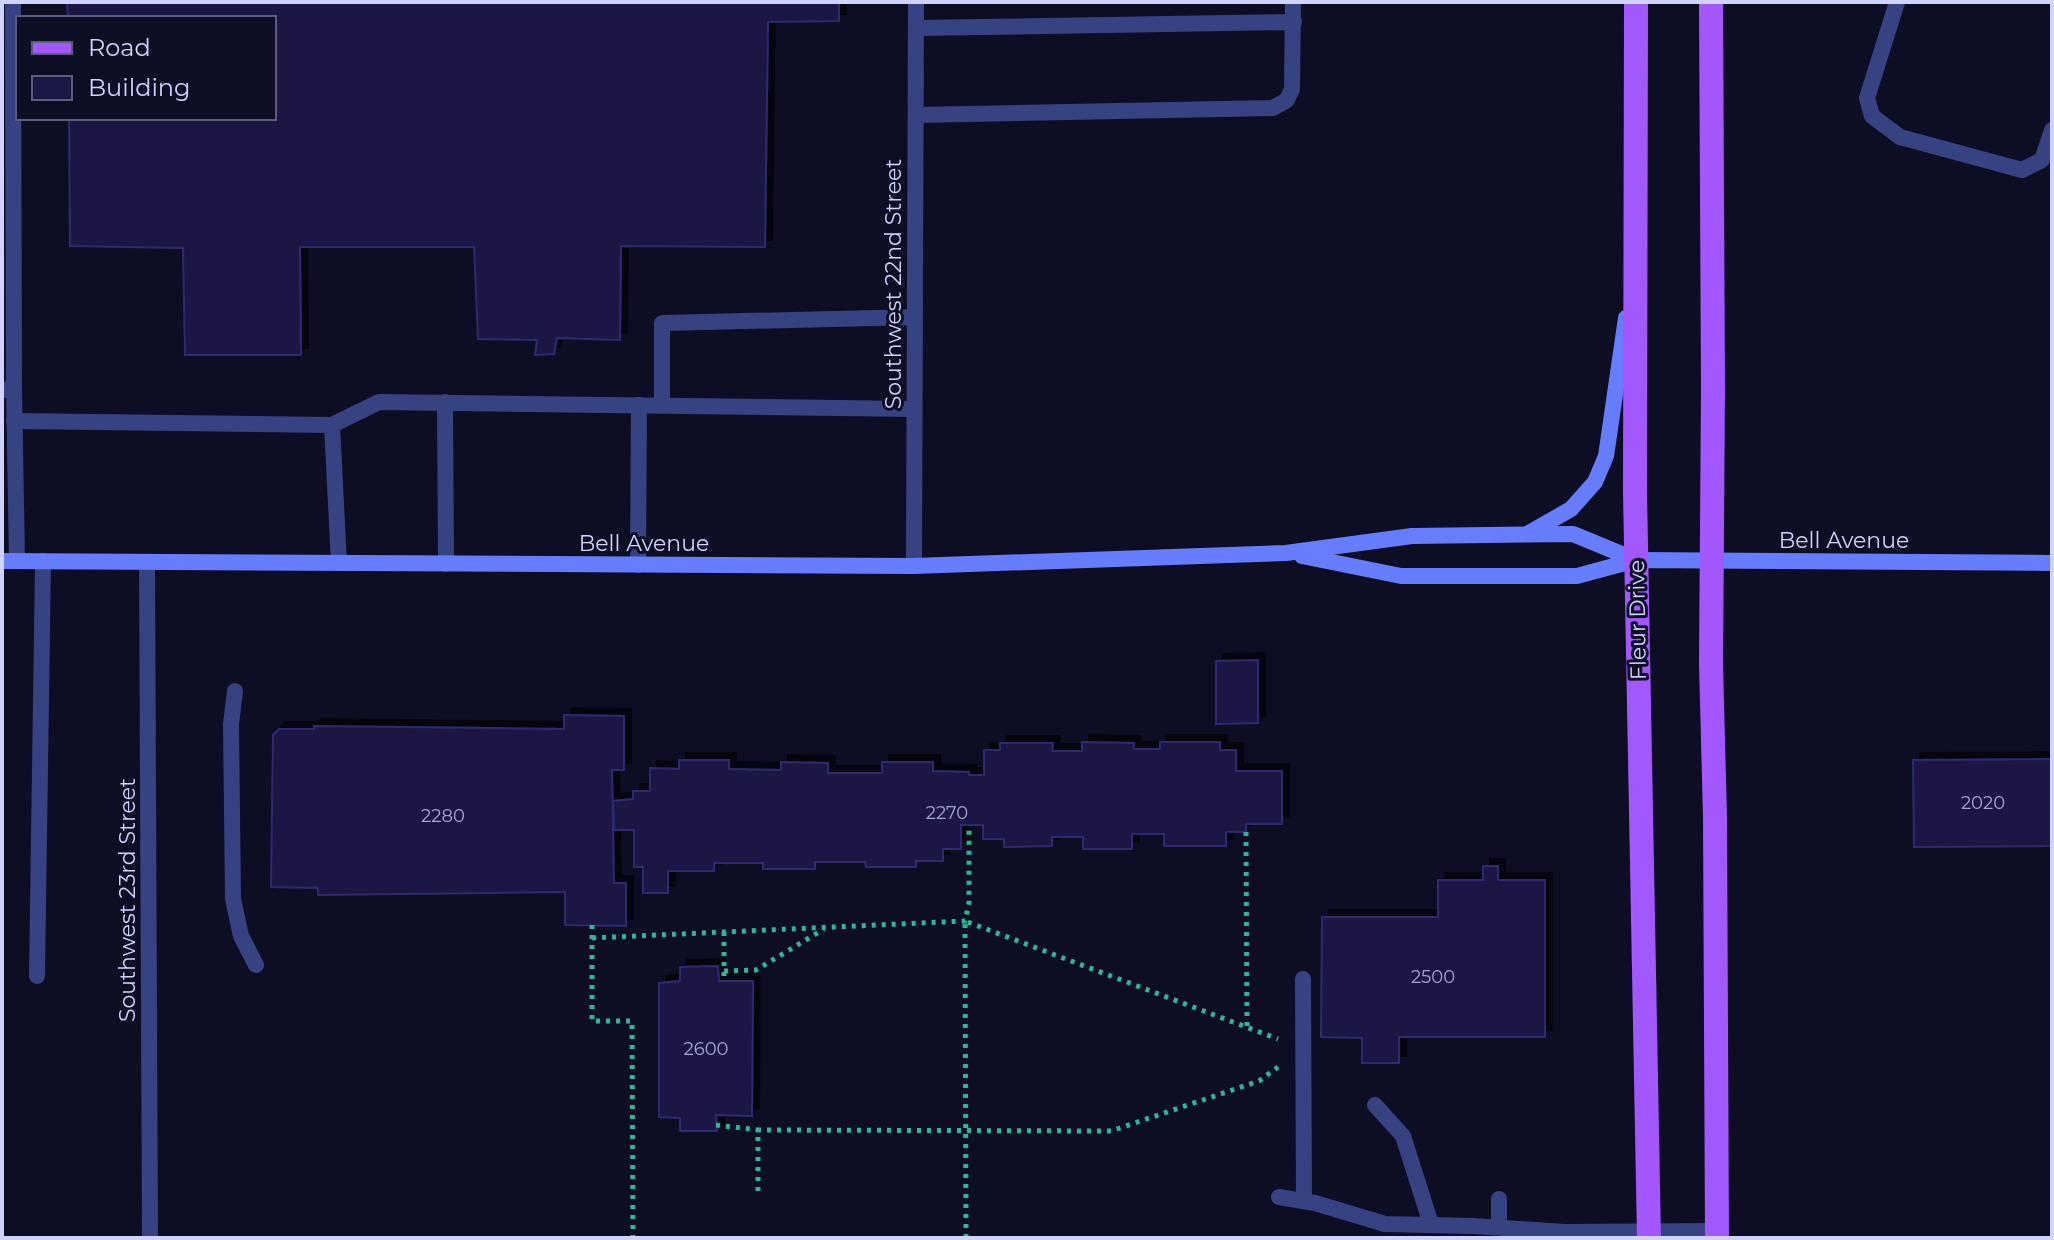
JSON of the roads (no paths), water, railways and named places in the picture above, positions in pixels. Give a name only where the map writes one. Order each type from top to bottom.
[{"type":"main road","name":"Fleur Drive","points":[[1636,2],[1636,560],[1649,1235]]},
{"type":"main road","points":[[1711,2],[1711,561],[1717,1235]]},
{"type":"street","points":[[9,561],[14,421],[8,390],[13,2]]},
{"type":"street","name":"Southwest 22nd Street","points":[[914,566],[916,2]]},
{"type":"street","points":[[916,115],[1273,108],[1287,100],[1292,89],[1293,2]]},
{"type":"street","points":[[1897,2],[1867,98],[1872,116],[1900,137],[2022,170],[2042,160],[2052,130]]},
{"type":"street","points":[[916,28],[1294,22]]},
{"type":"street","points":[[1526,535],[1571,509],[1595,482],[1606,456],[1636,253]]},
{"type":"street","points":[[662,405],[662,323],[915,317]]},
{"type":"street","points":[[14,421],[332,425],[379,402],[914,409]]},
{"type":"street","points":[[445,402],[446,564]]},
{"type":"street","points":[[638,565],[639,405]]},
{"type":"street","points":[[332,425],[339,563]]},
{"type":"street","name":"Bell Avenue","points":[[9,561],[914,566],[1286,553],[1412,536],[1573,534],[1636,560]]},
{"type":"street","name":"Bell Avenue","points":[[1286,553],[1401,576],[1577,576],[1636,560],[2052,563]]},
{"type":"street","points":[[37,976],[43,561]]},
{"type":"street","name":"Southwest 23rd Street","points":[[147,562],[150,1238]]},
{"type":"street","points":[[235,691],[231,724],[233,899],[241,936],[256,965]]},
{"type":"street","points":[[1303,979],[1304,1200]]},
{"type":"street","points":[[1375,1105],[1403,1136],[1431,1224]]},
{"type":"street","points":[[1279,1197],[1304,1200],[1385,1224],[1717,1235]]},
{"type":"street","points":[[1499,1199],[1499,1227]]}]
